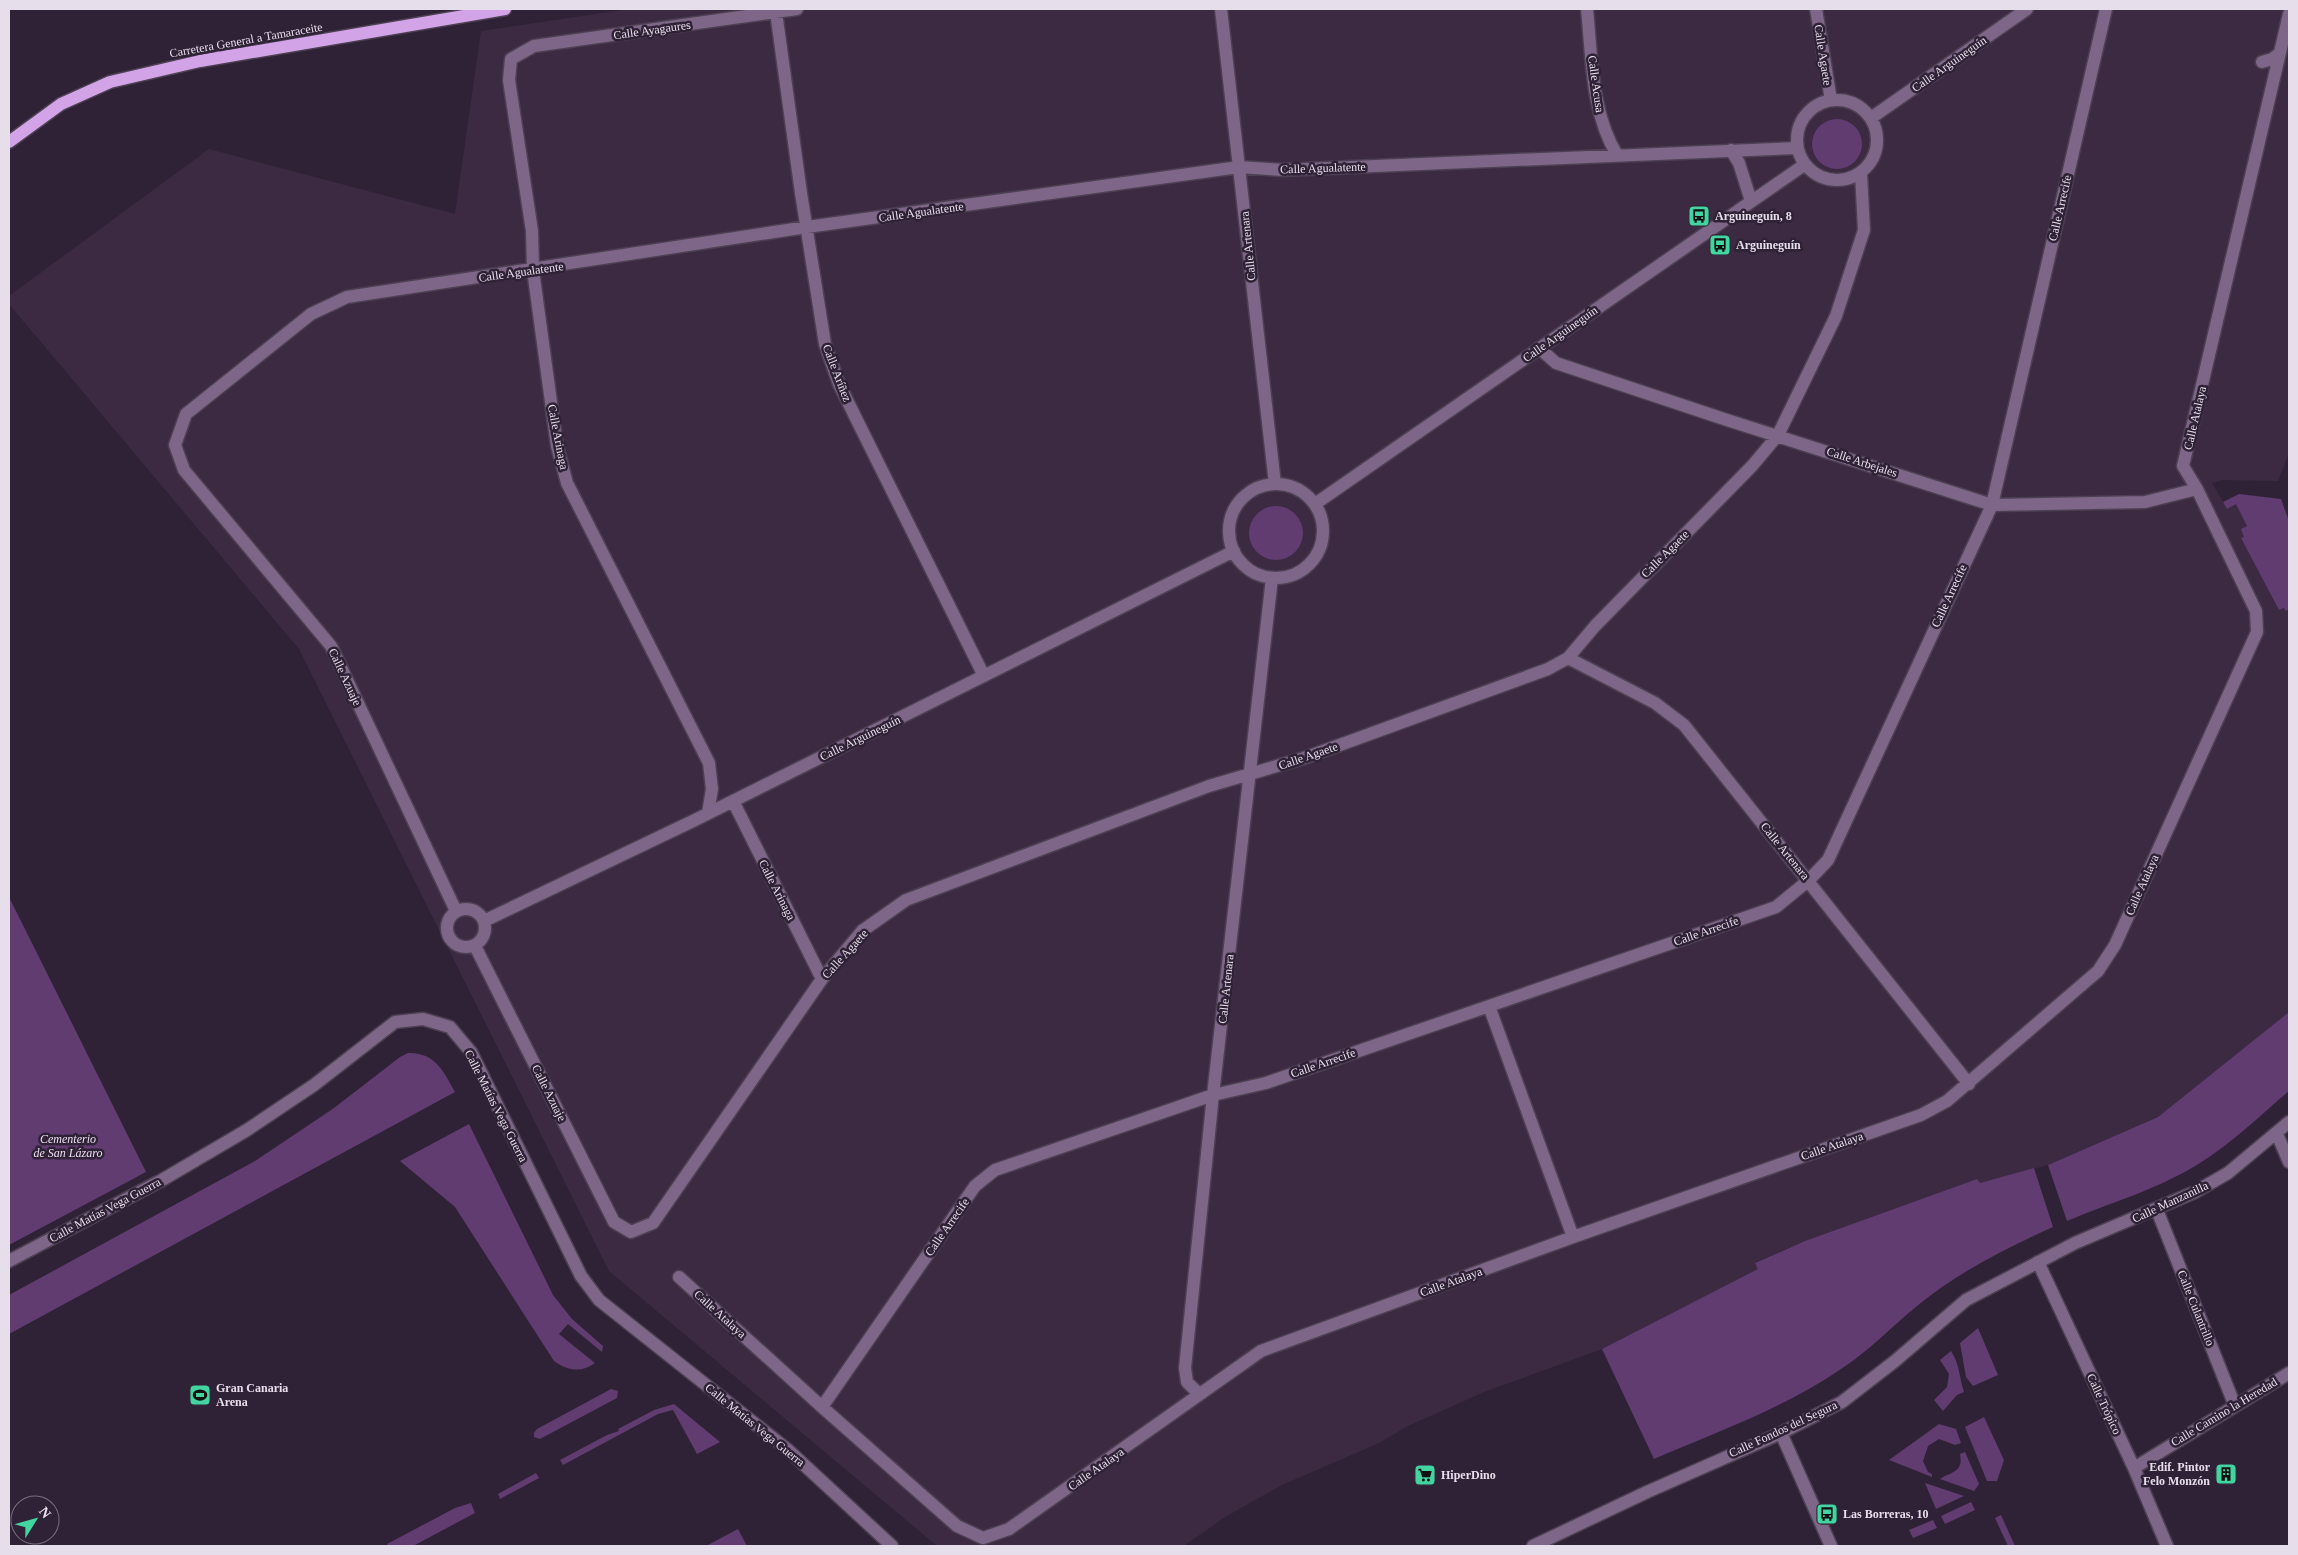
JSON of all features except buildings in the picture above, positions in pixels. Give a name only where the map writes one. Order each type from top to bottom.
[{"type":"main road","name":"Carretera General a Tamaraceite","points":[[9,142],[61,104],[110,82],[200,61],[504,9]]},
{"type":"street","name":"Calle Ayagaures","points":[[511,59],[534,46],[797,9]]},
{"type":"street","name":"Calle Artenara","points":[[1221,9],[1275,484]]},
{"type":"street","name":"Calle Acusa","points":[[1587,9],[1598,111],[1606,138],[1617,155]]},
{"type":"street","name":"Calle Agaete","points":[[1816,9],[1831,100]]},
{"type":"street","name":"Calle Arguineguín","points":[[1871,118],[2026,9]]},
{"type":"street","name":"Calle Arrecife","points":[[822,1407],[975,1186],[995,1170],[1213,1095],[1266,1083],[1776,907],[1809,880],[1828,860],[1992,505],[2106,9]]},
{"type":"street","name":"Calle Aríñez","points":[[776,12],[825,344],[839,384],[984,676]]},
{"type":"street","name":"Calle Atalaya","points":[[679,1277],[957,1526],[983,1538],[1009,1529],[1155,1428],[1260,1351],[1573,1237],[1921,1115],[1946,1101],[1969,1084],[2098,971],[2115,944],[2256,632],[2256,611],[2184,466],[2289,14]]},
{"type":"street","points":[[2262,62],[2272,59],[2280,53]]},
{"type":"street","name":"Calle Arinaga","points":[[511,59],[509,80],[532,231],[533,270],[557,446],[567,483],[709,763],[712,789],[708,813]]},
{"type":"street","points":[[1831,100],[1853,103],[1871,118],[1876,130],[1877,142],[1875,153],[1870,164],[1861,173],[1837,181],[1825,179],[1804,165],[1797,148],[1797,135],[1800,122],[1818,104],[1831,100]]},
{"type":"street","name":"Calle Agualatente","points":[[175,445],[186,414],[311,314],[348,297],[807,227],[1239,167],[1283,170],[1797,148]]},
{"type":"street","points":[[1731,150],[1739,163],[1751,201]]},
{"type":"street","name":"Calle Arguineguín","points":[[1315,504],[1804,165]]},
{"type":"street","name":"Calle Agaete","points":[[631,1232],[653,1223],[822,979],[862,932],[906,900],[1209,786],[1304,758],[1521,679],[1548,669],[1568,658],[1595,626],[1752,466],[1778,435],[1836,316],[1864,230],[1861,173]]},
{"type":"street","name":"Calle Arbejales","points":[[1539,348],[1556,363],[1992,505],[2145,502],[2197,489]]},
{"type":"street","name":"Calle Azuaje","points":[[175,445],[184,470],[331,646],[456,911]]},
{"type":"street","points":[[1275,484],[1290,486],[1304,493],[1315,504],[1322,518],[1324,532],[1321,547],[1314,560],[1302,571],[1288,577],[1272,578],[1256,574],[1243,565],[1234,551],[1230,536],[1230,521],[1236,507],[1246,495],[1260,487],[1275,484]]},
{"type":"street","name":"Calle Arguineguín","points":[[484,921],[733,801],[1234,551]]},
{"type":"street","name":"Calle Artenara","points":[[1199,1394],[1187,1382],[1185,1368],[1213,1095],[1272,578]]},
{"type":"street","name":"Calle Artenara","points":[[1568,658],[1656,703],[1684,725],[1809,880],[1969,1084]]},
{"type":"street","name":"Calle Arinaga","points":[[733,801],[822,979]]},
{"type":"street","points":[[469,909],[481,915],[484,921],[485,932],[475,946],[470,948],[458,946],[449,938],[447,932],[448,920],[456,911],[469,909]]},
{"type":"street","name":"Calle Azuaje","points":[[475,946],[614,1222],[631,1232]]},
{"type":"street","points":[[1489,1006],[1573,1237]]},
{"type":"street","name":"Calle Matías Vega Guerra","points":[[9,1261],[162,1180],[247,1130],[314,1085],[395,1022],[423,1019],[450,1027],[471,1052],[581,1276],[599,1300],[788,1450],[892,1546]]},
{"type":"street","name":"Calle Manzanilla","points":[[2038,1262],[2075,1243],[2157,1210],[2195,1192],[2228,1173],[2277,1134],[2289,1122]]},
{"type":"street","points":[[2277,1134],[2289,1162]]},
{"type":"street","name":"Calle Culantrillo","points":[[2157,1210],[2235,1406]]},
{"type":"street","name":"Calle Fondos del Segura","points":[[1533,1546],[1842,1402],[1896,1361],[1966,1300],[2038,1262]]},
{"type":"street","name":"Calle Trópico","points":[[2038,1262],[2134,1468],[2167,1546]]},
{"type":"street","name":"Calle Camino la Heredad","points":[[2134,1468],[2289,1373]]},
{"type":"street","points":[[1780,1432],[1832,1546]]},
{"type":"shaded area","points":[[629,9],[2289,9],[2289,453],[2278,481],[2222,480],[2212,483],[2227,508],[2236,503],[2247,526],[2245,537],[2242,538],[2279,610],[2284,608],[2286,611],[2289,609],[2289,1012],[2158,1117],[2048,1165],[1980,1183],[1977,1179],[1805,1241],[1756,1262],[1759,1269],[1602,1349],[1484,1392],[1408,1426],[1379,1443],[1282,1485],[1225,1517],[1184,1546],[937,1546],[609,1271],[299,649],[9,304],[9,296],[209,149],[455,214],[481,31]]},
{"type":"green space","points":[[1837,119],[1855,126],[1862,144],[1855,162],[1837,169],[1819,162],[1812,144],[1819,126]]},
{"type":"green space","points":[[2239,494],[2281,499],[2289,521],[2289,609],[2286,611],[2284,608],[2279,610],[2241,538],[2244,537],[2241,529],[2247,526],[2236,504],[2227,509],[2223,502]]},
{"type":"green space","points":[[1271,506],[1281,506],[1291,510],[1299,518],[1303,533],[1299,548],[1291,556],[1281,560],[1271,560],[1261,556],[1253,548],[1249,538],[1249,528],[1253,518],[1261,510]]},
{"type":"green space","name":"Cementerio de San Lázaro","points":[[9,897],[146,1172],[9,1245]]},
{"type":"green space","points":[[2289,1012],[2289,1091],[2223,1147],[2185,1172],[2152,1188],[2067,1221],[2048,1165],[2158,1117]]},
{"type":"green space","points":[[408,1053],[425,1056],[432,1060],[447,1077],[455,1092],[9,1334],[9,1295],[255,1161],[334,1108],[400,1057]]},
{"type":"green space","points":[[469,1124],[553,1295],[572,1319],[603,1346],[602,1352],[568,1324],[559,1334],[595,1363],[590,1366],[574,1370],[554,1361],[455,1207],[400,1161]]},
{"type":"green space","points":[[2034,1168],[2053,1227],[2000,1253],[1949,1282],[1917,1306],[1861,1355],[1797,1396],[1750,1419],[1654,1459],[1602,1349],[1758,1269],[1755,1263],[1805,1241],[1977,1179],[1980,1183]]},
{"type":"green space","points":[[1978,1328],[1998,1375],[1973,1386],[1966,1377],[1960,1343]]},
{"type":"green space","points":[[1951,1351],[1958,1366],[1964,1392],[1957,1395],[1943,1411],[1934,1400],[1947,1387],[1949,1374],[1940,1360]]},
{"type":"green space","points":[[611,1389],[618,1391],[617,1398],[540,1439],[534,1437],[537,1429]]},
{"type":"green space","points":[[674,1404],[720,1442],[697,1454],[673,1410],[658,1414],[563,1465],[560,1460],[607,1435],[619,1431],[618,1429],[654,1410]]},
{"type":"green space","points":[[1984,1417],[2004,1460],[1997,1481],[1987,1481],[1965,1427]]},
{"type":"green space","points":[[1939,1424],[1956,1429],[1961,1443],[1955,1445],[1939,1439],[1928,1446],[1923,1461],[1932,1477],[1889,1460]]},
{"type":"green space","points":[[1965,1452],[1979,1484],[1974,1491],[1940,1479],[1958,1468],[1961,1460],[1960,1454]]},
{"type":"green space","points":[[536,1473],[539,1478],[500,1499],[498,1494]]},
{"type":"green space","points":[[1925,1483],[1964,1496],[1936,1509]]},
{"type":"green space","points":[[1971,1502],[1975,1510],[1945,1524],[1941,1516]]},
{"type":"green space","points":[[471,1503],[475,1513],[413,1546],[388,1546],[387,1544],[455,1508]]},
{"type":"green space","points":[[2001,1515],[2015,1546],[2008,1546],[1995,1518]]},
{"type":"green space","points":[[1933,1520],[1937,1528],[1913,1538],[1909,1530]]},
{"type":"green space","points":[[738,1529],[747,1546],[706,1546]]},
{"type":"place","name":"Arguineguín, 8","points":[[1699,216]]},
{"type":"place","name":"Arguineguín","points":[[1720,245]]},
{"type":"place","name":"Gran Canaria Arena","points":[[200,1395]]},
{"type":"place","name":"Edif. Pintor Felo Monzón","points":[[2226,1474]]},
{"type":"place","name":"HiperDino","points":[[1425,1475]]},
{"type":"place","name":"Las Borreras, 10","points":[[1827,1514]]}]
